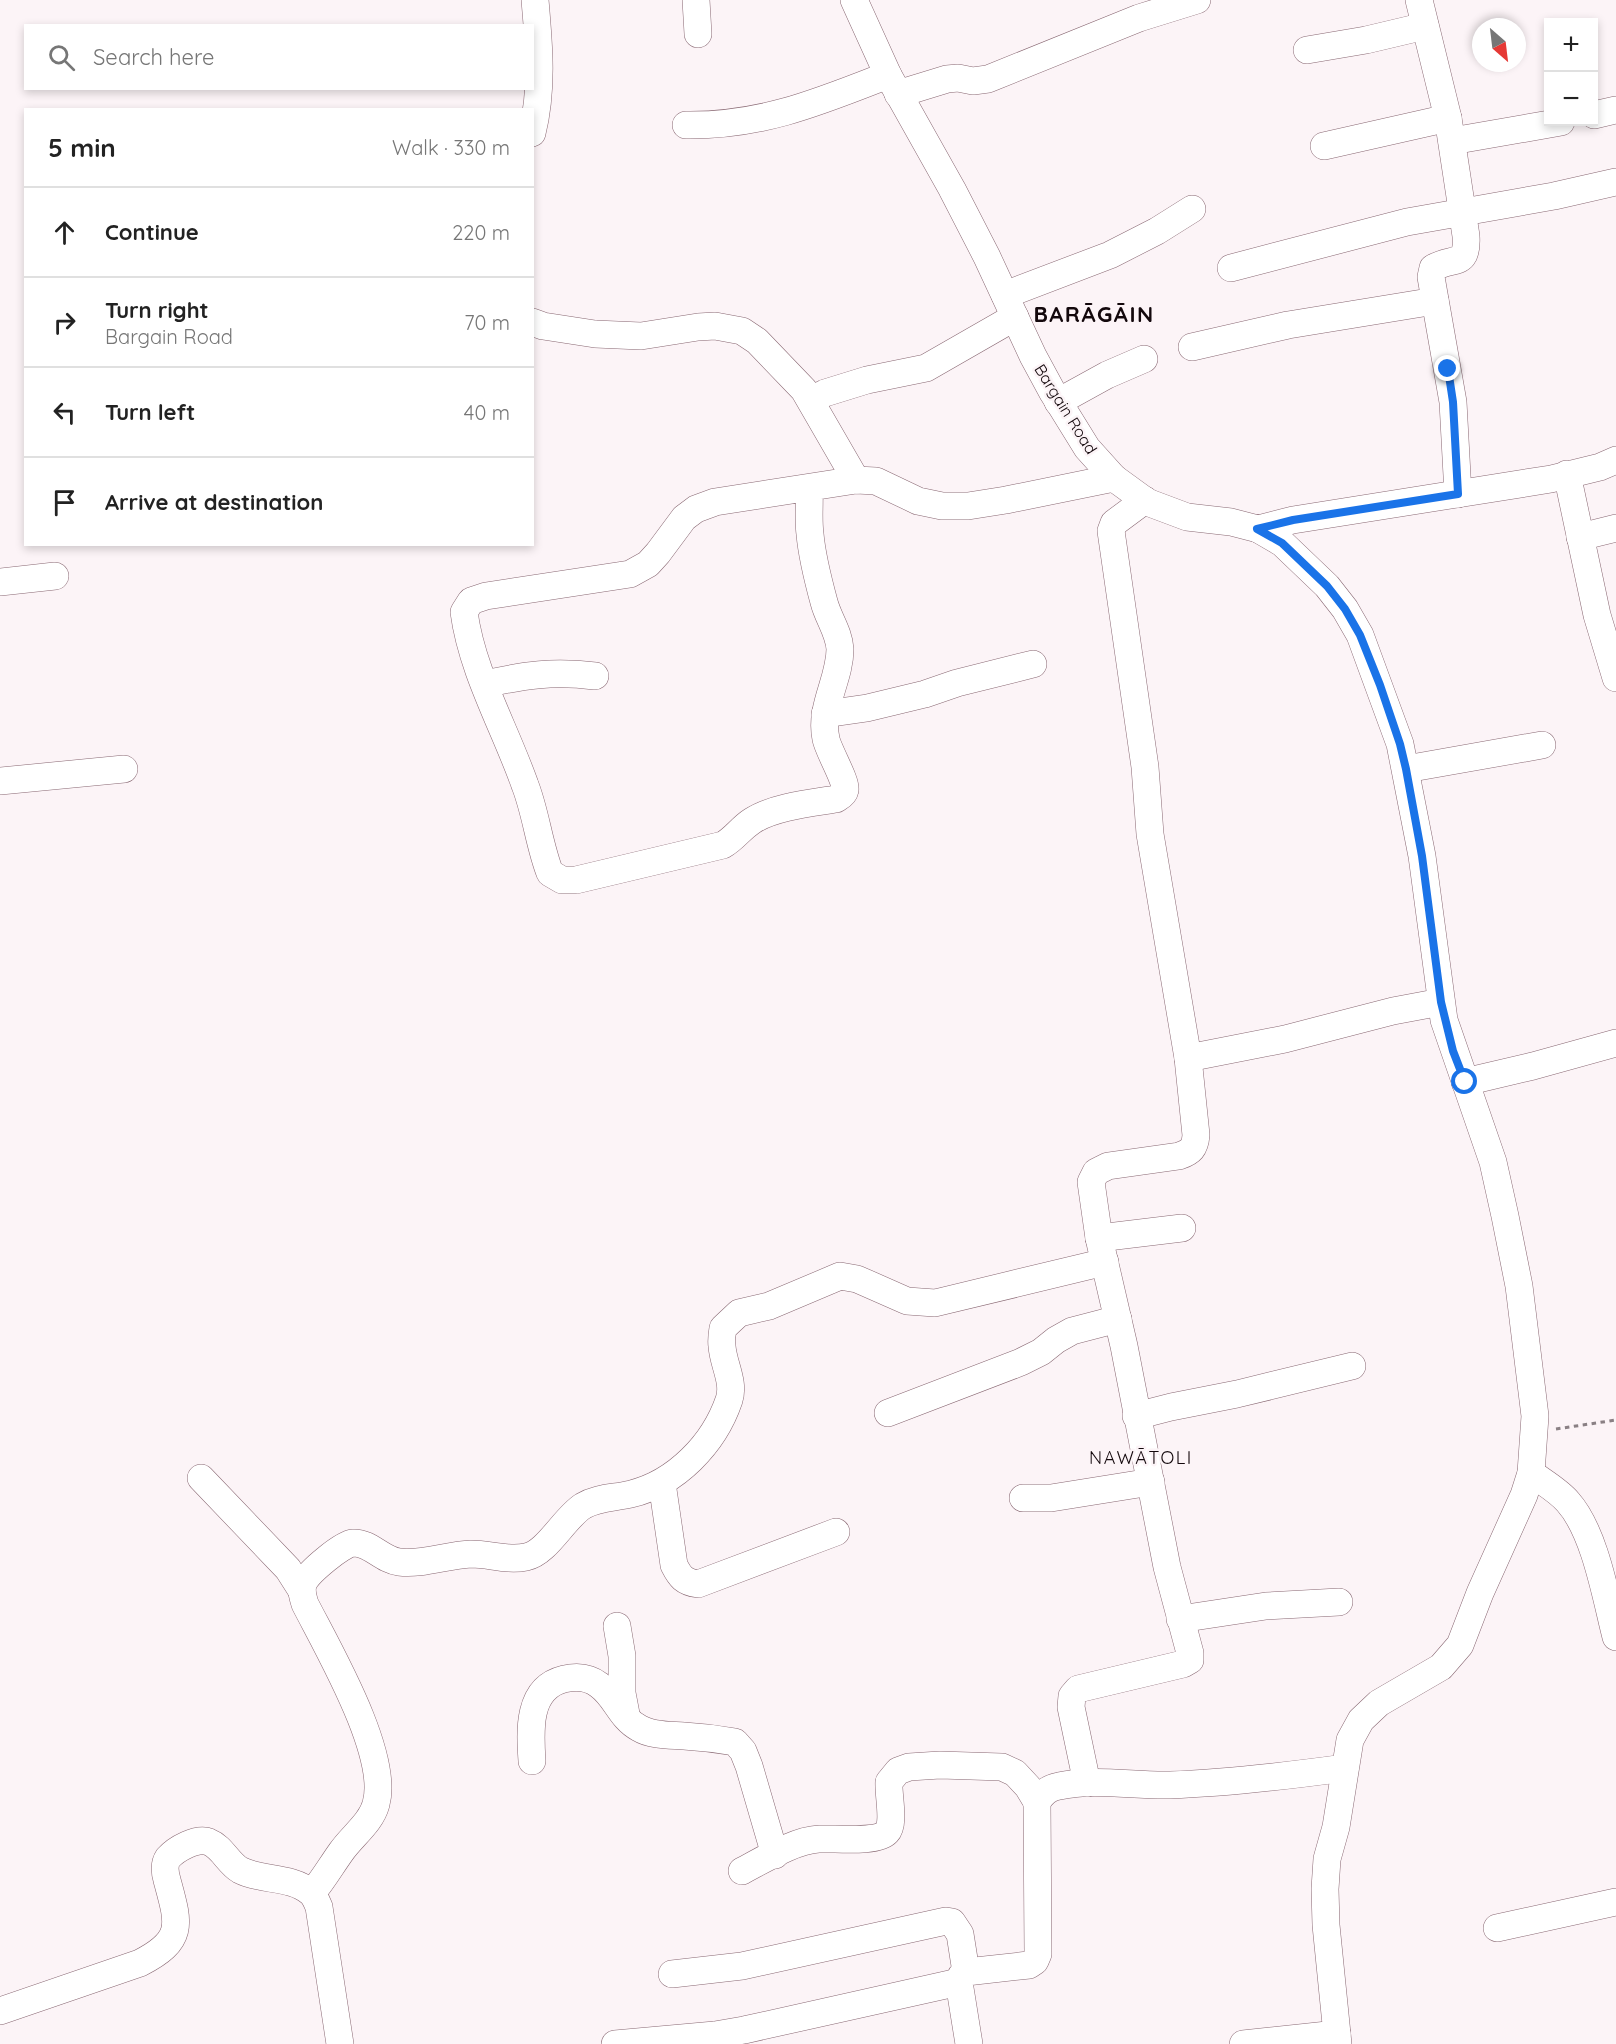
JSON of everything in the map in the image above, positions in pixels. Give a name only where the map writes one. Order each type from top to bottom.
[{"type":"street","points":[[534,123],[540,93],[535,0]]},
{"type":"street","points":[[696,0],[698,34]]},
{"type":"street","name":"Bargain Road","points":[[854,0],[893,84],[952,189],[1033,356],[1058,402],[1087,448],[1114,478],[1145,500],[1187,517],[1231,522],[1257,529],[1293,520],[1568,474],[1616,460]]},
{"type":"street","points":[[686,124],[737,123],[773,116],[828,99],[893,84],[958,78],[973,81],[988,79],[1139,18],[1197,0]]},
{"type":"street","points":[[1419,0],[1450,130],[1467,248],[1464,256],[1458,261],[1441,264],[1434,268],[1431,277],[1453,402],[1458,494]]},
{"type":"street","points":[[1306,50],[1366,40],[1425,26]]},
{"type":"street","points":[[1598,114],[1616,110]]},
{"type":"street","points":[[1323,146],[1450,130],[1544,123]]},
{"type":"street","points":[[1232,268],[1407,222],[1554,196],[1616,182]]},
{"type":"street","points":[[811,400],[825,393],[867,380],[926,368],[1010,306],[1157,231],[1192,209]]},
{"type":"street","points":[[1192,347],[1288,324],[1435,301]]},
{"type":"street","points":[[534,323],[595,334],[641,336],[698,327],[729,327],[742,331],[757,341],[792,375],[811,400],[856,480]]},
{"type":"street","points":[[1058,402],[1107,375],[1144,359]]},
{"type":"street","points":[[1568,474],[1580,537],[1607,613],[1616,678]]},
{"type":"street","points":[[809,489],[810,533],[814,562],[824,602],[838,637],[840,649],[835,679],[825,714],[826,739],[844,781],[845,789],[842,795],[836,799],[766,814],[752,821],[732,840],[723,845],[576,880],[562,880],[550,873],[544,858],[527,789],[485,684],[466,626],[464,612],[471,601],[486,596],[630,574],[648,564],[684,518],[696,509],[715,502],[856,480],[876,481],[918,501],[942,506],[968,506],[1114,478]]},
{"type":"street","points":[[1087,1783],[1071,1707],[1072,1696],[1078,1689],[1088,1685],[1156,1671],[1190,1660],[1189,1645],[1180,1619],[1136,1416],[1118,1319],[1102,1250],[1091,1182],[1096,1172],[1108,1166],[1179,1156],[1189,1153],[1196,1144],[1188,1058],[1150,834],[1145,767],[1111,531],[1114,524],[1145,500]]},
{"type":"street","points":[[1580,537],[1616,528]]},
{"type":"street","points":[[1243,2044],[1338,2039],[1324,1889],[1327,1859],[1336,1827],[1350,1740],[1362,1720],[1379,1703],[1442,1667],[1460,1645],[1479,1593],[1524,1495],[1531,1473],[1534,1430],[1519,1286],[1508,1228],[1493,1162],[1453,1051],[1441,1002],[1422,856],[1400,744],[1360,635],[1345,609],[1327,586],[1282,543],[1257,529]]},
{"type":"street","points":[[0,582],[55,576]]},
{"type":"street","points":[[825,714],[867,708],[1033,664]]},
{"type":"street","points":[[485,684],[539,673],[564,672],[595,676]]},
{"type":"street","points":[[1406,769],[1542,745]]},
{"type":"street","points":[[0,781],[123,769]]},
{"type":"street","points":[[1188,1058],[1285,1040],[1393,1011],[1441,1002]]},
{"type":"street","points":[[1465,1082],[1616,1043]]},
{"type":"street","points":[[302,1591],[304,1581],[323,1563],[343,1546],[354,1543],[367,1546],[397,1562],[474,1554],[506,1559],[528,1557],[541,1549],[584,1506],[607,1497],[630,1494],[662,1484],[706,1443],[722,1419],[730,1396],[728,1371],[722,1348],[723,1328],[739,1313],[769,1306],[840,1276],[857,1279],[907,1301],[935,1303],[1102,1250],[1182,1228]]},
{"type":"street","points":[[888,1413],[1021,1362],[1041,1352],[1072,1331],[1118,1319]]},
{"type":"street","points":[[1136,1416],[1352,1366]]},
{"type":"street","points":[[1531,1473],[1568,1501],[1584,1526],[1609,1583],[1616,1637]]},
{"type":"street","points":[[201,1478],[288,1569],[302,1591],[305,1604],[356,1703],[373,1756],[379,1786],[376,1806],[365,1824],[312,1893]]},
{"type":"street","points":[[1023,1498],[1051,1497],[1151,1482]]},
{"type":"street","points":[[662,1484],[674,1565],[679,1575],[687,1582],[698,1584],[836,1532]]},
{"type":"street","points":[[1180,1619],[1266,1606],[1339,1602]]},
{"type":"street","points":[[617,1626],[622,1656],[622,1693],[627,1720]]},
{"type":"street","points":[[532,1761],[530,1730],[534,1708],[544,1689],[557,1681],[581,1677],[598,1684],[611,1695],[627,1720],[640,1729],[654,1733],[735,1742],[743,1751],[749,1766],[775,1855]]},
{"type":"street","points":[[615,2044],[715,2035],[783,2023],[847,2006],[901,1996],[963,1977],[1022,1966],[1035,1961],[1038,1954],[1037,1802],[1028,1787],[1015,1773],[1002,1767],[940,1765],[909,1767],[898,1771],[889,1782],[891,1825],[887,1833],[875,1838],[815,1839],[803,1842],[742,1871]]},
{"type":"street","points":[[1037,1802],[1050,1788],[1087,1783],[1166,1785],[1228,1782],[1345,1768]]},
{"type":"street","points":[[0,2011],[155,1956],[169,1944],[176,1929],[175,1910],[165,1872],[167,1860],[176,1850],[198,1840],[209,1841],[238,1869],[296,1884],[312,1893],[320,1907],[340,2044]]},
{"type":"street","points":[[1497,1928],[1616,1902]]},
{"type":"street","points":[[672,1974],[742,1966],[952,1922],[960,1934],[969,2044]]},
{"type":"path","points":[[1534,1430],[1572,1428],[1616,1420]]},
{"type":"district","name":"BARĀGĀIN","points":[[1094,314]]},
{"type":"district","name":"NAWĀTOLI","points":[[1141,1458]]},
{"type":"route","points":[[1448,369],[1453,402],[1458,494],[1293,520],[1257,529],[1282,543],[1327,586],[1345,609],[1360,635],[1380,685],[1406,769],[1422,856],[1444,1020],[1465,1082]]}]
